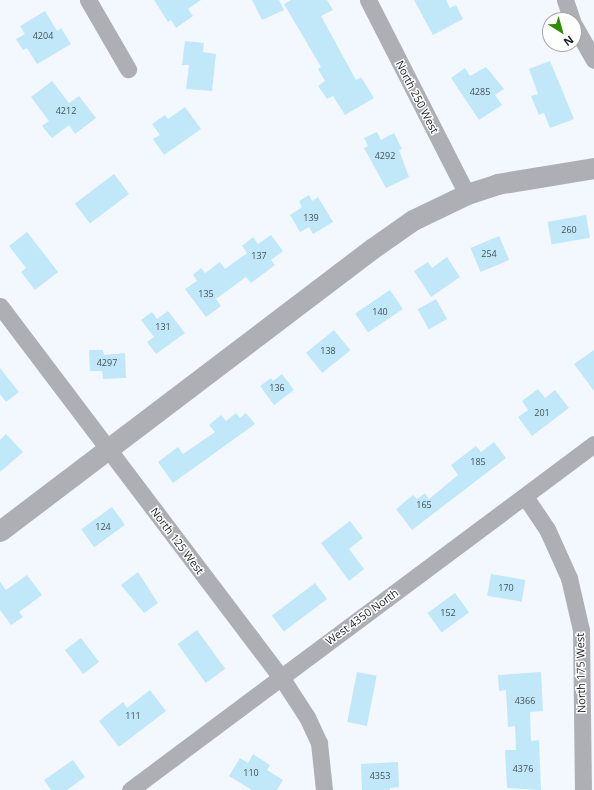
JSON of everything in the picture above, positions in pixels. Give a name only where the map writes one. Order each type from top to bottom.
[{"type":"street","points":[[88,0],[128,69]]},
{"type":"street","name":"North 250 West","points":[[368,0],[467,194]]},
{"type":"street","points":[[565,0],[569,12]]},
{"type":"street","points":[[582,39],[594,60]]},
{"type":"street","points":[[0,531],[373,248],[413,220],[467,194],[535,176],[594,168]]},
{"type":"street","name":"North 125 West","points":[[0,306],[281,677],[307,717],[319,743],[324,773],[324,790]]},
{"type":"street","name":"West 4350 North","points":[[130,790],[281,677],[526,498],[594,444]]},
{"type":"street","name":"North 175 West","points":[[526,498],[547,529],[569,578],[581,630],[583,790]]},
{"type":"building","points":[[154,0],[201,0],[188,9],[193,16],[176,28],[171,20],[168,22]]},
{"type":"building","points":[[252,0],[279,0],[284,10],[262,20]]},
{"type":"building","points":[[291,0],[327,0],[333,10],[321,16],[356,80],[361,77],[374,98],[345,115],[333,96],[327,99],[318,86],[325,81],[318,69],[321,67],[284,4]]},
{"type":"building","points":[[414,0],[446,0],[450,8],[456,5],[463,19],[433,35]]},
{"type":"building","points":[[45,11],[57,31],[61,28],[71,44],[37,64],[27,48],[23,50],[16,39],[25,34],[20,26]]},
{"type":"building","points":[[185,41],[204,43],[203,52],[216,54],[212,91],[186,89],[189,65],[182,65]]},
{"type":"building","points":[[550,61],[574,119],[550,128],[544,113],[539,115],[531,96],[538,94],[529,69]]},
{"type":"building","points":[[486,67],[504,89],[495,95],[502,105],[479,120],[451,78],[465,68],[470,76]]},
{"type":"building","points":[[52,81],[69,103],[79,96],[96,118],[75,134],[69,125],[52,138],[42,126],[49,121],[31,97]]},
{"type":"building","points":[[185,107],[201,129],[164,155],[153,139],[160,135],[152,124],[165,115],[168,119]]},
{"type":"building","points":[[377,132],[381,140],[394,133],[402,149],[399,150],[409,177],[386,188],[364,148],[368,146],[364,138]]},
{"type":"building","points":[[114,174],[129,194],[90,223],[75,203]]},
{"type":"building","points":[[309,195],[312,201],[318,197],[333,222],[313,234],[309,227],[300,232],[290,215],[302,207],[299,201]]},
{"type":"building","points":[[586,215],[590,238],[552,244],[548,222]]},
{"type":"building","points":[[27,232],[58,272],[35,290],[21,272],[26,268],[9,246]]},
{"type":"building","points":[[271,235],[283,251],[271,260],[275,265],[251,283],[246,277],[216,299],[221,306],[206,317],[185,289],[197,281],[193,275],[201,268],[205,273],[220,262],[225,269],[247,253],[242,246],[253,237],[258,244]]},
{"type":"building","points":[[499,236],[509,260],[481,272],[470,248]]},
{"type":"building","points":[[447,257],[460,277],[431,297],[414,271],[428,262],[432,268]]},
{"type":"building","points":[[390,290],[403,309],[368,333],[355,313]]},
{"type":"building","points":[[436,299],[447,319],[429,329],[418,309]]},
{"type":"building","points":[[168,311],[185,333],[156,354],[147,342],[154,337],[141,320],[152,312],[157,319]]},
{"type":"building","points":[[334,330],[350,350],[322,373],[306,353]]},
{"type":"building","points":[[89,350],[103,350],[104,355],[125,353],[126,378],[103,379],[102,371],[90,371]]},
{"type":"building","points":[[594,350],[594,391],[574,364]]},
{"type":"building","points":[[0,368],[19,392],[6,402],[0,394]]},
{"type":"building","points":[[282,374],[294,390],[274,405],[260,386],[271,378],[273,381]]},
{"type":"building","points":[[538,389],[545,398],[555,390],[569,408],[532,436],[518,417],[528,410],[522,401]]},
{"type":"building","points":[[236,413],[240,418],[246,413],[255,424],[173,483],[158,462],[178,447],[183,454],[215,432],[209,425],[221,415],[226,421]]},
{"type":"building","points":[[6,434],[23,452],[0,472],[0,440]]},
{"type":"building","points":[[494,442],[506,458],[412,530],[396,509],[413,495],[417,499],[425,493],[429,499],[458,475],[451,465],[476,446],[481,452]]},
{"type":"building","points":[[112,507],[125,525],[94,547],[81,529]]},
{"type":"building","points":[[350,521],[363,538],[349,549],[364,569],[349,581],[321,543]]},
{"type":"building","points":[[138,572],[158,603],[144,613],[121,585]]},
{"type":"building","points":[[491,574],[525,580],[522,602],[487,596]]},
{"type":"building","points":[[27,575],[42,595],[19,612],[23,617],[11,625],[0,610],[0,582],[6,590]]},
{"type":"building","points":[[315,583],[327,599],[284,631],[272,615]]},
{"type":"building","points":[[455,593],[469,612],[442,632],[427,613]]},
{"type":"building","points":[[197,630],[225,669],[206,683],[178,644]]},
{"type":"building","points":[[81,638],[99,662],[83,674],[65,650]]},
{"type":"building","points":[[357,672],[377,676],[367,726],[347,722]]},
{"type":"building","points":[[541,672],[543,711],[530,712],[531,741],[539,740],[541,790],[507,788],[505,750],[516,750],[515,726],[508,727],[506,690],[499,691],[498,675]]},
{"type":"building","points":[[150,690],[166,711],[119,747],[99,721],[123,702],[127,708]]},
{"type":"building","points":[[253,754],[270,765],[267,770],[283,780],[277,790],[252,790],[229,776],[240,758],[248,763]]},
{"type":"building","points":[[73,760],[85,777],[67,790],[51,790],[44,780]]},
{"type":"building","points":[[398,762],[399,787],[390,788],[390,790],[362,790],[361,764]]}]
